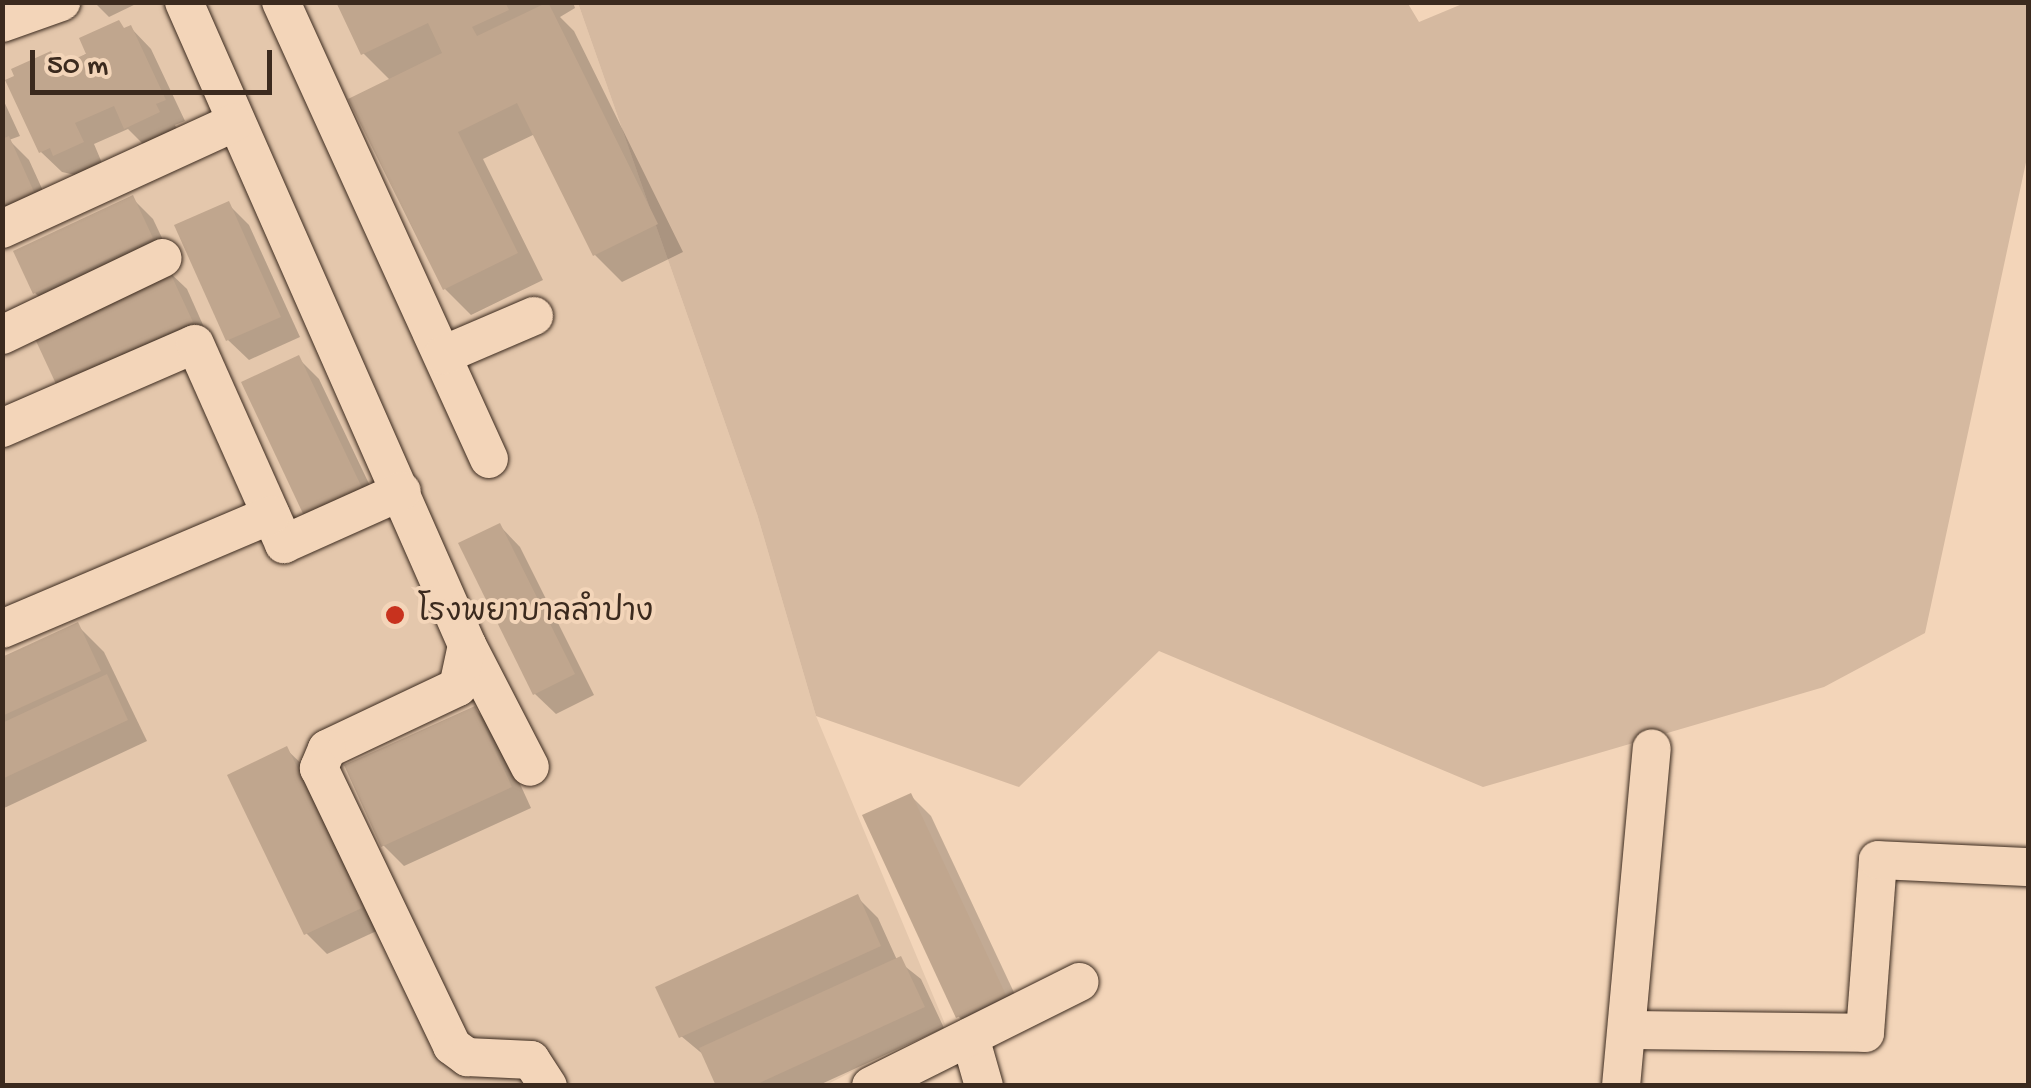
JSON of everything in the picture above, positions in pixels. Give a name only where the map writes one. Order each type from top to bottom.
[{"type":"street","points":[[2,23],[60,2]]},
{"type":"street","points":[[184,2],[467,645],[530,767]]},
{"type":"street","points":[[281,2],[489,460]]},
{"type":"street","points":[[2,229],[234,122]]},
{"type":"street","points":[[2,334],[163,258]]},
{"type":"street","points":[[443,355],[534,316]]},
{"type":"street","points":[[2,428],[195,344],[284,544],[402,491]]},
{"type":"street","points":[[7,617],[271,515]]},
{"type":"street","points":[[467,645],[458,688],[327,750],[318,768],[452,1046],[468,1057],[532,1060],[548,1086]]},
{"type":"street","points":[[1622,1086],[1652,748]]},
{"type":"street","points":[[1629,1030],[1865,1033],[1878,860],[2028,866]]},
{"type":"street","points":[[871,1086],[1080,982]]},
{"type":"street","points":[[970,1037],[984,1086]]},
{"type":"shaded area","points":[[1407,2],[1419,22],[1467,2],[2028,3],[2028,153],[1925,633],[1824,687],[1483,787],[1159,651],[1019,787],[816,716],[757,514],[578,3]]},
{"type":"shaded area","name":"โรงพยาบาลลำปาง","points":[[2,3],[578,3],[757,514],[816,716],[945,1024],[826,1085],[3,1085]]},
{"type":"building","points":[[336,2],[505,2],[509,10],[472,27],[477,36],[548,2],[658,224],[593,256],[517,103],[458,132],[518,253],[443,290],[348,99],[442,53],[428,23],[361,55]]},
{"type":"building","points":[[119,20],[124,28],[131,25],[166,100],[156,104],[160,112],[124,129],[114,106],[75,123],[84,142],[53,156],[50,148],[39,153],[5,80],[14,76],[11,69],[51,51],[58,66],[86,54],[79,38]]},
{"type":"building","points":[[9,136],[35,194],[2,209],[2,139]]},
{"type":"building","points":[[133,195],[153,238],[33,294],[13,251]]},
{"type":"building","points":[[229,201],[281,317],[226,341],[174,225]]},
{"type":"building","points":[[167,266],[193,322],[56,384],[30,328]]},
{"type":"building","points":[[299,355],[364,492],[306,520],[241,382]]},
{"type":"building","points":[[500,523],[575,674],[533,695],[458,543]]},
{"type":"building","points":[[78,622],[101,671],[2,716],[2,657]]},
{"type":"building","points":[[107,674],[128,720],[2,779],[2,723]]},
{"type":"building","points":[[475,706],[512,787],[381,847],[344,765]]},
{"type":"building","points":[[287,746],[364,907],[304,935],[227,775]]},
{"type":"building","points":[[911,793],[1006,995],[956,1018],[862,815]]},
{"type":"building","points":[[858,894],[881,946],[679,1038],[655,987]]},
{"type":"building","points":[[901,956],[925,1007],[753,1086],[716,1086],[699,1048]]},
{"type":"place","name":"โรงพยาบาลลำปาง","points":[[395,615]]}]
